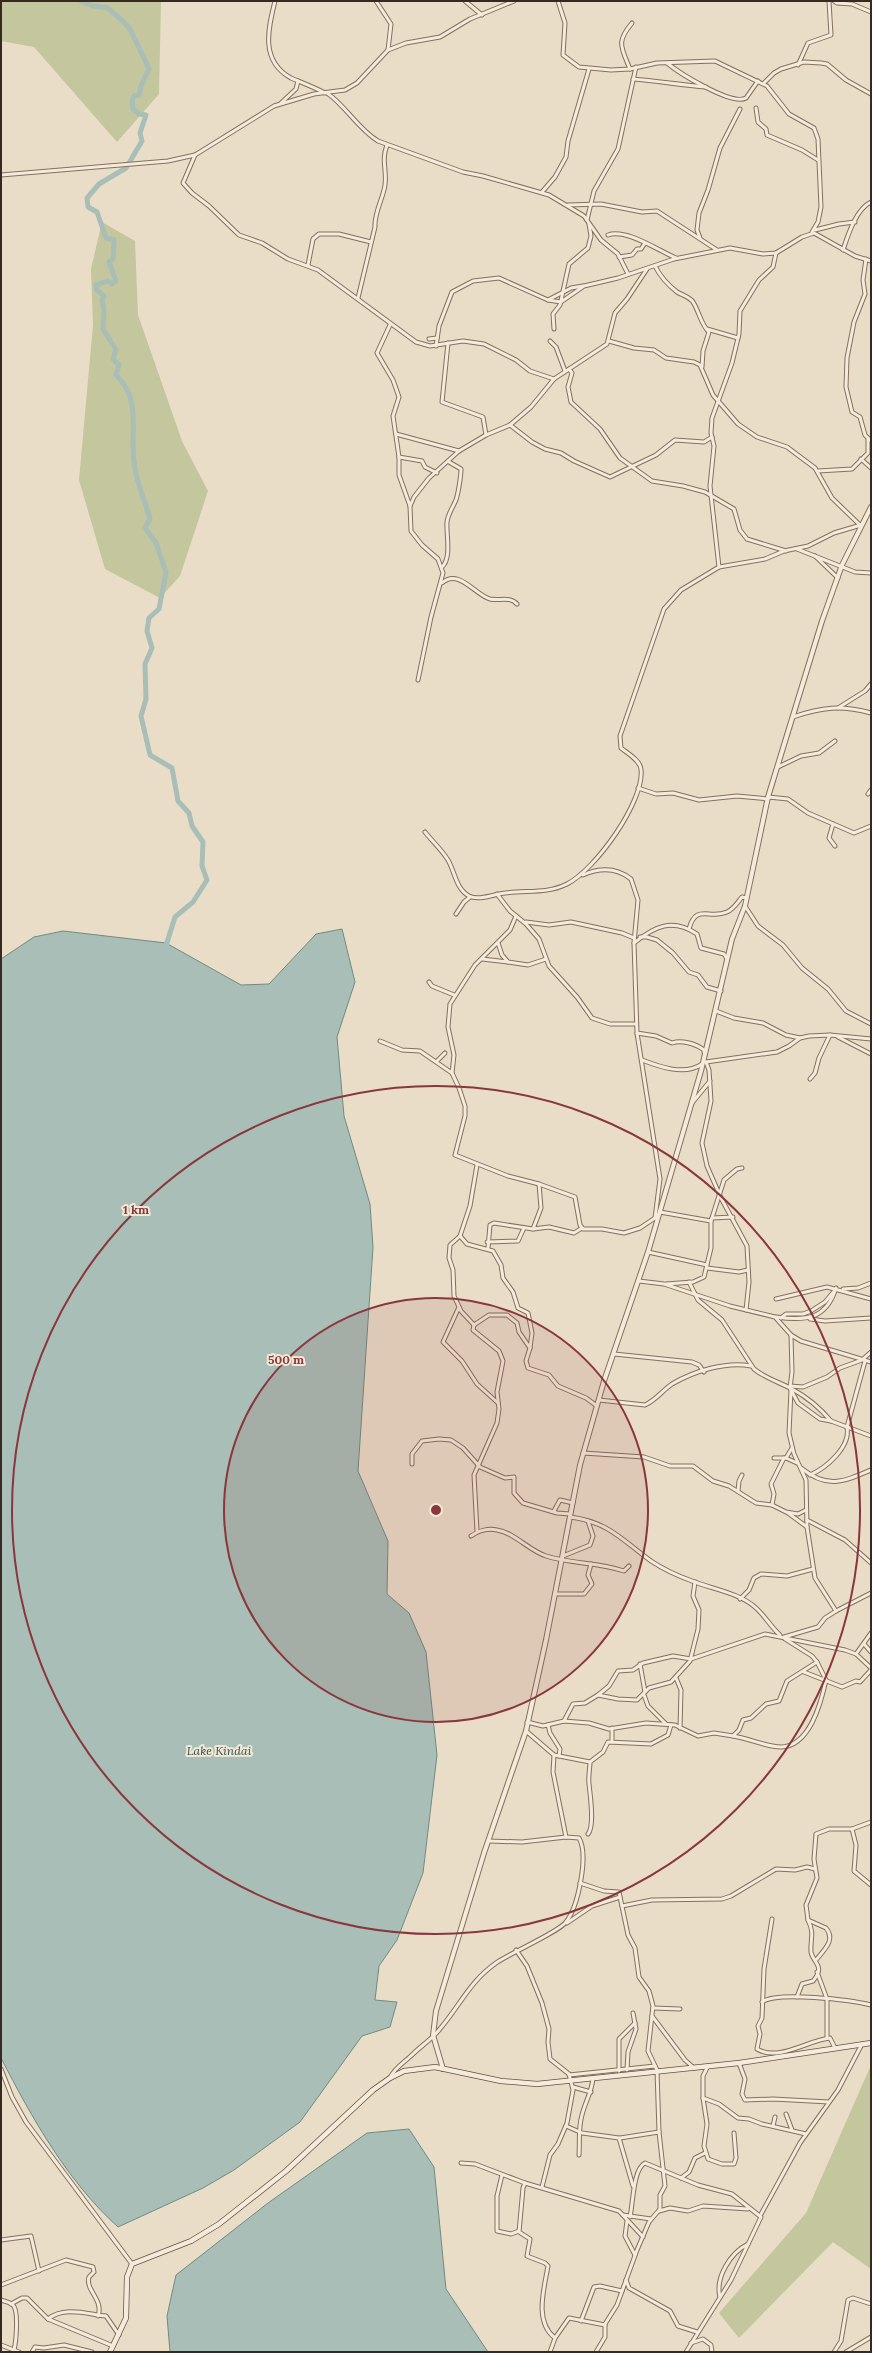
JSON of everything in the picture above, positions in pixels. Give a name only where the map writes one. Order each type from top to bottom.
[{"type":"main road","points":[[110,2352],[126,2318],[127,2277],[132,2264],[191,2241],[220,2224],[286,2171],[364,2097],[390,2078],[404,2071],[435,2067],[520,2084],[571,2081],[656,2068],[696,2068],[739,2063],[871,2043]]},
{"type":"street","points":[[275,1],[268,38],[269,51],[283,72],[298,81],[326,93],[338,102],[371,136],[388,145],[463,172],[542,192],[566,205],[588,221],[600,240],[614,250],[628,274]]},
{"type":"street","points":[[376,1],[390,24],[388,50]]},
{"type":"street","points":[[465,1],[482,15]]},
{"type":"street","points":[[279,104],[302,97],[345,90],[357,83],[388,50],[401,44],[440,37],[470,19],[514,1]]},
{"type":"street","points":[[558,1],[565,23],[563,55],[580,67],[589,69],[630,69],[666,63],[715,61],[764,83],[789,114],[814,128],[818,139],[821,206],[815,230]]},
{"type":"street","points":[[798,65],[808,43],[831,35],[829,1]]},
{"type":"street","points":[[834,1],[852,4],[871,12]]},
{"type":"street","points":[[630,69],[621,45],[624,33],[632,23]]},
{"type":"street","points":[[764,83],[777,70],[804,62],[825,63],[846,80],[871,94]]},
{"type":"street","points":[[666,63],[682,74],[724,95],[742,100],[746,98],[758,81]]},
{"type":"street","points":[[561,302],[570,263],[580,257],[588,248],[591,233],[588,221],[590,204],[603,172],[618,149],[636,68]]},
{"type":"street","points":[[542,192],[555,177],[566,157],[568,141],[589,69]]},
{"type":"street","points":[[633,79],[658,80],[677,86],[708,87]]},
{"type":"street","points":[[1,175],[168,161],[195,155],[279,104],[296,89],[298,81]]},
{"type":"street","points":[[700,238],[697,230],[699,213],[708,190],[710,178],[720,148],[740,108]]},
{"type":"street","points":[[756,108],[758,122],[766,128],[767,135],[802,150],[818,160]]},
{"type":"street","points":[[358,298],[384,190],[383,158],[388,145]]},
{"type":"street","points":[[195,155],[183,181],[192,193],[209,206],[239,235],[262,243],[288,259],[308,265],[358,298],[390,324],[416,342],[428,346],[463,341],[484,344],[516,360],[530,371],[554,379]]},
{"type":"street","points":[[843,250],[863,207],[871,202]]},
{"type":"street","points":[[566,205],[606,205],[642,212],[657,211],[717,250]]},
{"type":"street","points":[[548,300],[575,287],[584,286],[647,269],[678,258],[717,250],[736,248],[763,254],[776,253],[815,230],[855,222]]},
{"type":"street","points":[[810,233],[817,234],[843,250],[871,261]]},
{"type":"street","points":[[308,265],[313,238],[319,234],[339,234],[371,242]]},
{"type":"street","points":[[608,235],[617,234],[637,237],[645,243],[678,258]]},
{"type":"street","points":[[619,257],[632,255],[637,249],[641,249],[645,243]]},
{"type":"street","points":[[719,567],[712,523],[710,486],[714,446],[711,421],[732,362],[738,338],[740,311],[759,280],[773,267],[776,253]]},
{"type":"street","points":[[818,471],[850,470],[868,453],[870,440],[860,424],[860,418],[851,410],[846,387],[847,358],[854,322],[865,293],[863,282],[866,259]]},
{"type":"street","points":[[655,266],[661,277],[677,292],[692,300],[705,329],[709,333],[702,351],[702,369]]},
{"type":"street","points":[[410,506],[426,481],[449,462],[459,451],[486,435],[510,425],[531,407],[554,379],[609,341],[614,313],[627,299],[647,269]]},
{"type":"street","points":[[436,346],[439,326],[452,292],[473,281],[499,278],[548,300],[561,302]]},
{"type":"street","points":[[554,329],[553,314],[561,302],[584,286]]},
{"type":"street","points":[[390,324],[377,353],[383,360],[399,396],[393,416],[399,457],[399,475],[410,506],[410,524],[413,535],[438,559],[442,567],[442,583],[431,617],[418,680]]},
{"type":"street","points":[[705,329],[715,330],[738,338]]},
{"type":"street","points":[[429,339],[437,338]]},
{"type":"street","points":[[550,341],[556,347],[567,370],[572,373],[568,387],[571,402],[600,429],[616,454],[654,482],[683,486],[705,492],[711,497],[734,509],[740,530],[747,539],[786,550]]},
{"type":"street","points":[[609,341],[634,348],[654,350],[669,359],[694,362],[700,365],[711,392],[747,432],[786,447],[818,471],[832,498],[861,526]]},
{"type":"street","points":[[448,343],[442,402],[483,417],[486,435]]},
{"type":"street","points":[[510,425],[532,442],[545,449],[561,453],[570,460],[606,476],[613,476],[656,455],[675,440],[704,442],[712,437]]},
{"type":"street","points":[[396,434],[459,451]]},
{"type":"street","points":[[399,457],[422,460],[425,467],[437,472]]},
{"type":"street","points":[[861,459],[871,468]]},
{"type":"street","points":[[442,567],[446,562],[448,554],[447,520],[456,500],[462,476],[461,469],[449,462]]},
{"type":"street","points":[[443,2069],[433,2035],[436,2010],[443,1982],[526,1731],[583,1453],[648,1252],[703,1063],[704,1052],[721,991],[726,960],[745,906],[768,798],[791,717],[842,565],[871,507]]},
{"type":"street","points":[[580,876],[612,840],[638,788],[641,768],[639,764],[621,748],[620,736],[664,609],[681,590],[719,567],[765,559],[786,550],[814,544],[834,533],[861,526]]},
{"type":"street","points":[[796,549],[813,554],[857,572],[871,573]]},
{"type":"street","points":[[813,554],[838,578]]},
{"type":"street","points":[[442,583],[448,579],[460,580],[490,599],[512,600],[517,604]]},
{"type":"street","points":[[838,708],[865,691],[871,684]]},
{"type":"street","points":[[791,717],[814,709],[838,708],[871,713]]},
{"type":"street","points":[[778,767],[801,756],[816,754],[835,741]]},
{"type":"street","points":[[638,788],[656,794],[673,792],[699,800],[737,796],[788,799],[808,813],[855,834],[871,826]]},
{"type":"street","points":[[868,794],[871,790]]},
{"type":"street","points":[[832,824],[829,838],[835,846]]},
{"type":"street","points":[[425,832],[448,859],[461,890],[470,897],[480,898],[497,894],[548,891],[559,888],[580,876],[604,869],[614,871],[631,879],[638,900],[634,938],[636,1024],[660,1179],[658,1216]]},
{"type":"street","points":[[497,894],[502,902],[523,921],[539,939],[551,970],[577,998],[592,1018],[610,1024],[636,1024]]},
{"type":"street","points":[[456,914],[470,897]]},
{"type":"street","points":[[689,929],[691,920],[696,915],[725,913],[736,905],[742,897],[747,898]]},
{"type":"street","points":[[745,906],[758,926],[783,945],[802,968],[828,989],[846,1011],[871,1024]]},
{"type":"street","points":[[452,1073],[454,1055],[448,1027],[448,1010],[454,995],[473,968],[510,930],[516,916]]},
{"type":"street","points":[[523,921],[549,925],[571,922],[622,933],[634,938]]},
{"type":"street","points":[[634,943],[650,930],[661,926],[676,926],[689,929],[698,936],[702,948],[724,954],[726,960]]},
{"type":"street","points":[[640,937],[647,937],[657,940],[673,953],[689,972],[698,975],[707,987],[721,991]]},
{"type":"street","points":[[498,943],[502,955],[508,962]]},
{"type":"street","points":[[482,959],[526,965],[546,959]]},
{"type":"street","points":[[429,982],[432,986],[454,995]]},
{"type":"street","points":[[716,1011],[734,1018],[763,1022],[786,1035],[800,1038],[832,1035],[871,1039]]},
{"type":"street","points":[[637,1033],[656,1036],[672,1042],[678,1040],[696,1045],[704,1050],[704,1052]]},
{"type":"street","points":[[832,1035],[871,1054]]},
{"type":"street","points":[[810,1079],[815,1073],[819,1058],[832,1035]]},
{"type":"street","points":[[642,1060],[677,1070],[686,1070],[703,1063],[777,1052],[790,1046],[800,1038]]},
{"type":"street","points":[[380,1041],[402,1050],[420,1051],[437,1061],[452,1073],[459,1088],[465,1116],[454,1154],[456,1157],[508,1176],[539,1184],[576,1198],[582,1228]]},
{"type":"street","points":[[437,1061],[445,1053]]},
{"type":"street","points":[[703,1063],[709,1070],[710,1109],[702,1140],[707,1166],[719,1195],[733,1217],[747,1246],[748,1270],[746,1310]]},
{"type":"street","points":[[690,1106],[710,1081]]},
{"type":"street","points":[[474,1324],[459,1307],[454,1295],[453,1270],[448,1258],[450,1245],[460,1236],[470,1206],[477,1165]]},
{"type":"street","points":[[639,1281],[664,1284],[689,1282],[702,1279],[711,1248],[712,1220],[725,1178],[737,1169],[742,1168]]},
{"type":"street","points":[[533,1229],[541,1208],[539,1184]]},
{"type":"street","points":[[488,1248],[488,1232],[492,1223],[533,1229],[549,1227],[574,1233],[582,1228],[602,1228],[624,1232],[640,1228],[658,1216],[712,1220],[733,1217]]},
{"type":"street","points":[[487,1242],[518,1241],[524,1228]]},
{"type":"street","points":[[460,1236],[465,1243],[492,1250],[500,1262],[503,1278],[513,1292],[518,1308],[528,1313],[532,1333],[526,1361],[528,1368],[549,1375],[558,1386],[586,1398],[597,1406]]},
{"type":"street","points":[[648,1252],[738,1272],[748,1270]]},
{"type":"street","points":[[689,1282],[700,1302],[722,1320],[752,1366],[761,1375],[790,1388],[819,1408],[830,1420]]},
{"type":"street","points":[[776,1299],[827,1287],[852,1289],[871,1283]]},
{"type":"street","points":[[664,1284],[746,1310],[781,1318],[825,1321],[871,1318]]},
{"type":"street","points":[[837,1288],[871,1298]]},
{"type":"street","points":[[781,1318],[786,1314],[802,1314],[811,1311],[825,1302],[837,1288]]},
{"type":"street","points":[[810,1319],[818,1315],[829,1304],[837,1288]]},
{"type":"street","points":[[459,1307],[444,1342],[462,1362],[476,1384],[498,1403]]},
{"type":"street","points":[[478,1531],[474,1482],[478,1466],[497,1423],[502,1358],[499,1351],[473,1330],[474,1324],[489,1315],[507,1315],[517,1323],[518,1329],[530,1348]]},
{"type":"street","points":[[775,1317],[791,1335],[801,1341],[871,1362]]},
{"type":"street","points":[[791,1335],[792,1372],[790,1388],[789,1433],[798,1465],[806,1480],[807,1528],[813,1570],[820,1589],[836,1611]]},
{"type":"street","points":[[790,1388],[803,1387],[864,1360],[871,1352]]},
{"type":"street","points":[[614,1354],[692,1362],[699,1365],[704,1372]]},
{"type":"street","points":[[810,1475],[820,1470],[834,1458],[848,1433],[847,1427],[864,1360]]},
{"type":"street","points":[[599,1400],[624,1404],[647,1404],[673,1384],[704,1372],[734,1363],[752,1366]]},
{"type":"street","points":[[790,1388],[798,1403],[813,1416],[820,1419],[830,1420],[871,1436]]},
{"type":"street","points":[[412,1464],[411,1459],[418,1444],[422,1441],[445,1439],[460,1446],[478,1466],[505,1478],[514,1477],[514,1493],[523,1503],[570,1515],[609,1528],[656,1564],[695,1582],[722,1590],[756,1608],[771,1627],[817,1662],[826,1680],[817,1714],[805,1733],[794,1744],[776,1746],[714,1733],[698,1736],[666,1724],[641,1723],[612,1728],[564,1721],[548,1725],[527,1722]]},
{"type":"street","points":[[772,1505],[774,1494],[771,1484],[792,1447]]},
{"type":"street","points":[[583,1453],[644,1457],[670,1466],[693,1466],[713,1481],[729,1486],[752,1502],[772,1505],[786,1512],[807,1528]]},
{"type":"street","points":[[774,1458],[785,1458],[798,1465],[818,1480],[827,1482],[844,1481],[871,1470]]},
{"type":"street","points":[[738,1491],[742,1475]]},
{"type":"street","points":[[729,1486],[739,1485]]},
{"type":"street","points":[[554,1511],[560,1500],[572,1503]]},
{"type":"street","points":[[786,1512],[798,1514],[806,1510]]},
{"type":"street","points":[[807,1520],[845,1540],[871,1563]]},
{"type":"street","points":[[562,1558],[589,1546],[593,1536],[588,1521]]},
{"type":"street","points":[[471,1536],[478,1531],[494,1529],[504,1532],[532,1550],[591,1564],[611,1566],[626,1571],[629,1566]]},
{"type":"street","points":[[555,1594],[584,1594],[592,1584],[588,1575],[591,1564]]},
{"type":"street","points":[[740,1599],[749,1590],[754,1578],[761,1574],[787,1576],[813,1570]]},
{"type":"street","points":[[598,1695],[634,1700],[652,1687],[668,1684],[676,1678],[690,1659],[695,1648],[699,1610],[693,1596],[695,1582]]},
{"type":"street","points":[[783,1637],[814,1629],[836,1611],[871,1593]]},
{"type":"street","points":[[856,1654],[871,1633]]},
{"type":"street","points":[[564,1721],[572,1705],[585,1703],[598,1695],[609,1686],[617,1671],[635,1669],[640,1664],[675,1656],[690,1659],[765,1634],[834,1647],[856,1654],[871,1669],[861,1681],[844,1687],[804,1672]]},
{"type":"street","points":[[864,1644],[871,1652]]},
{"type":"street","points":[[867,1649],[871,1644]]},
{"type":"street","points":[[733,1736],[739,1730],[743,1720],[751,1718],[766,1704],[779,1701],[787,1681],[804,1672],[817,1662]]},
{"type":"street","points":[[640,1664],[644,1694],[648,1706],[666,1724]]},
{"type":"street","points":[[676,1678],[681,1692],[680,1728]]},
{"type":"street","points":[[548,1725],[550,1734],[560,1749],[559,1756]]},
{"type":"street","points":[[526,1731],[554,1755],[590,1762],[603,1752],[607,1743],[612,1741],[651,1744],[667,1736],[671,1725]]},
{"type":"street","points":[[612,1728],[612,1741]]},
{"type":"street","points":[[554,1755],[553,1772],[566,1837]]},
{"type":"street","points":[[588,1834],[591,1824],[592,1794],[589,1783],[590,1762]]},
{"type":"street","points":[[797,1997],[802,1984],[813,1981],[817,1972],[818,1964],[811,1952],[812,1929],[808,1920],[806,1905],[817,1880],[815,1870],[816,1833],[829,1829],[852,1829],[871,1822]]},
{"type":"street","points":[[852,1829],[856,1845],[854,1871],[871,1885]]},
{"type":"street","points":[[489,1841],[522,1842],[577,1836],[580,1840],[580,1883],[575,1909],[566,1923]]},
{"type":"street","points":[[622,1906],[652,1900],[722,1898],[731,1896],[778,1869],[795,1870],[806,1867],[815,1870]]},
{"type":"street","points":[[580,1883],[620,1895]]},
{"type":"street","points":[[596,2352],[605,2337],[605,2325],[616,2308],[634,2255],[651,2219],[658,2211],[660,2195],[665,2186],[662,2169],[662,2148],[659,2132],[656,2068],[648,2050],[653,2008],[649,1991],[639,1977],[635,1947],[629,1938],[620,1895]]},
{"type":"street","points":[[390,2078],[399,2066],[433,2035],[474,1981],[496,1963],[516,1950],[566,1923],[592,1906],[620,1895]]},
{"type":"street","points":[[772,1919],[765,1960],[762,2018],[758,2026],[760,2034],[757,2047],[759,2050],[786,2050],[827,2038],[832,2040],[835,2048]]},
{"type":"street","points":[[808,1920],[825,1927],[830,1933],[829,1944],[816,1960]]},
{"type":"street","points":[[516,1950],[523,1957],[542,2003],[549,2029],[548,2042],[551,2060],[569,2075],[573,2087],[566,2126],[558,2144],[549,2156],[542,2187]]},
{"type":"street","points":[[817,1972],[827,1999],[827,2038]]},
{"type":"street","points":[[762,2002],[771,1997],[797,1997],[827,1999],[871,2005]]},
{"type":"street","points":[[653,2008],[680,2009]]},
{"type":"street","points":[[627,2070],[628,2052],[636,2029],[633,2013]]},
{"type":"street","points":[[652,2016],[685,2060],[704,2074]]},
{"type":"street","points":[[619,2071],[619,2039],[635,2023]]},
{"type":"street","points":[[686,2352],[739,2266],[760,2216],[806,2134],[841,2084],[862,2044]]},
{"type":"street","points":[[739,2063],[746,2079],[742,2094],[745,2100],[773,2098],[829,2102]]},
{"type":"street","points":[[708,2066],[704,2074],[702,2098],[707,2124],[706,2153],[710,2160],[733,2165],[736,2158],[734,2133]]},
{"type":"street","points":[[569,2075],[656,2068]]},
{"type":"street","points":[[1,2069],[12,2097],[26,2122],[132,2264]]},
{"type":"street","points":[[580,2155],[578,2140],[582,2115],[591,2092],[593,2078]]},
{"type":"street","points":[[573,2087],[591,2092]]},
{"type":"street","points":[[702,2098],[718,2104],[738,2118],[749,2119],[806,2134]]},
{"type":"street","points":[[786,2114],[792,2130]]},
{"type":"street","points":[[773,2126],[775,2117]]},
{"type":"street","points":[[566,2126],[580,2133],[620,2138],[659,2132]]},
{"type":"street","points":[[620,2138],[634,2186]]},
{"type":"street","points":[[681,2178],[689,2172],[695,2158],[706,2153]]},
{"type":"street","points":[[461,2163],[474,2164],[525,2183],[619,2211],[643,2237]]},
{"type":"street","points":[[630,2217],[634,2186],[643,2163],[662,2169],[698,2186],[732,2194],[760,2216]]},
{"type":"street","points":[[502,2175],[497,2196],[497,2231],[511,2234],[518,2231]]},
{"type":"street","points":[[518,2231],[523,2188],[525,2183]]},
{"type":"street","points":[[658,2211],[670,2208],[688,2212],[703,2206],[750,2209]]},
{"type":"street","points":[[623,2215],[651,2219]]},
{"type":"street","points":[[627,2221],[625,2236],[634,2255]]},
{"type":"street","points":[[518,2231],[530,2239],[527,2256],[548,2266],[543,2292],[543,2313],[545,2327],[555,2338]]},
{"type":"street","points":[[1,2239],[31,2236],[39,2271]]},
{"type":"street","points":[[720,2298],[718,2285],[724,2270],[734,2255],[748,2244]]},
{"type":"street","points":[[1,2285],[67,2260],[94,2268],[94,2272],[88,2277],[88,2284],[100,2310],[98,2316]]},
{"type":"street","points":[[626,2278],[629,2288],[670,2311],[678,2326],[697,2332]]},
{"type":"street","points":[[581,2321],[594,2287],[598,2286],[622,2291]]},
{"type":"street","points":[[11,2304],[22,2298],[27,2298],[48,2319],[113,2346]]},
{"type":"street","points":[[834,2352],[840,2341],[849,2299],[853,2298],[871,2304]]},
{"type":"street","points":[[1,2300],[11,2304],[16,2311],[17,2338],[14,2350]]},
{"type":"street","points":[[48,2319],[56,2313],[67,2311],[107,2316],[119,2335]]},
{"type":"street","points":[[550,2352],[555,2338],[569,2318],[605,2325]]},
{"type":"street","points":[[846,2352],[871,2337]]},
{"type":"street","points":[[691,2344],[703,2339],[711,2345],[712,2352]]},
{"type":"street","points":[[1,2345],[19,2352]]},
{"type":"street","points":[[32,2352],[35,2347],[44,2348],[61,2345],[92,2352]]},
{"type":"green space","points":[[1,1],[161,1],[159,94],[117,142],[34,47],[1,41]]},
{"type":"green space","points":[[102,222],[135,241],[138,315],[182,441],[208,491],[180,576],[160,598],[105,569],[79,480],[93,325],[91,269]]},
{"type":"green space","points":[[871,2065],[871,2269],[833,2242],[739,2338],[719,2313],[806,2213]]},
{"type":"water","name":"Lake Kindai","points":[[342,929],[355,982],[337,1037],[344,1116],[370,1204],[373,1247],[358,1471],[388,1541],[387,1594],[409,1613],[426,1652],[437,1755],[423,1873],[397,1940],[379,1966],[375,2000],[397,2002],[390,2027],[362,2036],[300,2122],[234,2170],[203,2188],[118,2227],[83,2190],[52,2148],[38,2126],[1,2058],[1,959],[34,937],[63,931],[166,943],[241,985],[269,984],[316,934]]},
{"type":"water","points":[[409,2129],[434,2167],[446,2289],[488,2352],[170,2352],[167,2316],[176,2275],[268,2203],[367,2133]]},
{"type":"waterway","points":[[81,1],[93,6],[108,8],[129,27],[149,69],[141,86],[139,95],[134,96],[132,101],[133,109],[139,114],[146,115],[140,133],[142,141],[126,168],[99,184],[87,198],[88,207],[97,212],[106,238],[114,240],[113,259],[109,262],[116,281],[112,284],[108,281],[96,285],[96,289],[104,296],[102,301],[104,309],[103,329],[116,350],[113,359],[119,365],[116,375],[124,385],[132,405],[135,469],[150,519],[145,528],[156,543],[166,572],[159,609],[149,618],[147,631],[152,648],[145,664],[146,699],[141,716],[150,755],[172,768],[178,801],[189,813],[192,826],[203,842],[202,866],[207,880],[193,902],[175,917],[165,949]]}]
